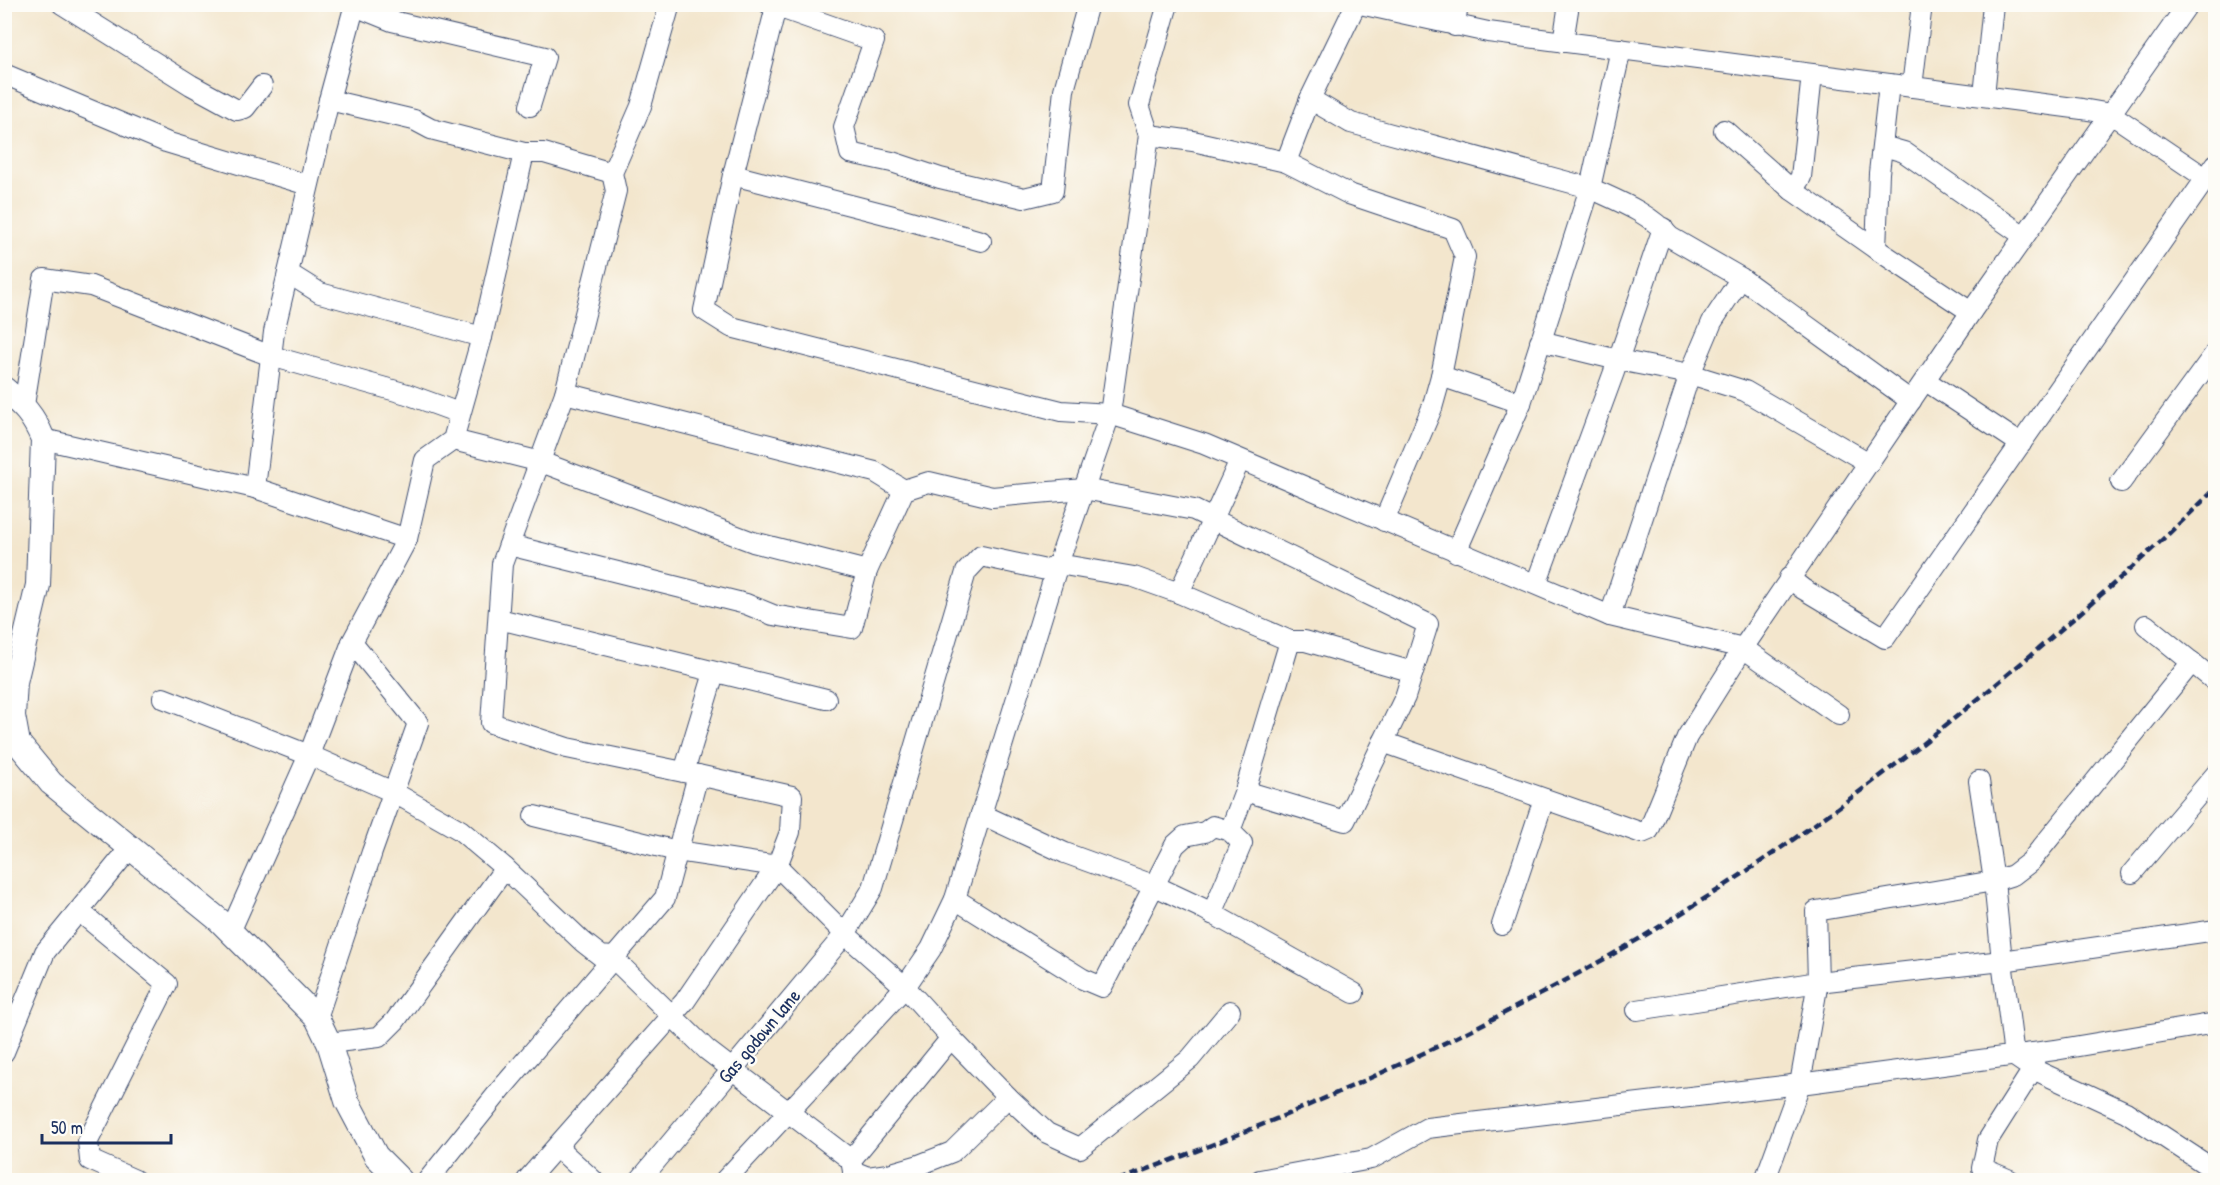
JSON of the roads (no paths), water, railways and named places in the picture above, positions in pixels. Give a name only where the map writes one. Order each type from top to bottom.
[{"type":"street","points":[[62,4],[190,85],[237,110],[245,108],[262,86]]},
{"type":"street","points":[[527,1180],[685,1000],[777,866],[790,832],[792,796],[567,748],[491,723],[502,564],[566,393],[616,191],[612,173],[641,105],[670,4]]},
{"type":"street","points":[[1088,4],[1064,90],[1053,191],[1024,198],[940,178],[892,162],[850,153],[844,127],[874,41],[772,6],[704,310],[731,327],[1061,411],[1110,414],[1204,444],[1610,616],[1743,648],[1839,715]]},
{"type":"street","points":[[725,1180],[905,987],[931,950],[955,898],[1058,564],[1110,414],[1149,135],[1139,105],[1168,4]]},
{"type":"street","points":[[1286,162],[1310,99],[1358,4],[1488,33],[2082,108],[2111,114],[2212,176],[1885,638],[1803,589],[1789,578]]},
{"type":"street","points":[[1455,26],[1458,4]]},
{"type":"street","points":[[1563,42],[1569,4]]},
{"type":"street","points":[[1912,87],[1922,4]]},
{"type":"street","points":[[1984,96],[1993,4]]},
{"type":"street","points":[[2169,32],[2171,4]]},
{"type":"street","points":[[1383,742],[1642,833],[1649,830],[1687,736],[1743,648],[1971,312],[2188,4]]},
{"type":"street","points":[[255,488],[274,332],[329,100],[355,5],[392,21],[545,57],[530,106]]},
{"type":"street","points":[[1456,552],[1521,403],[1590,188],[1621,50]]},
{"type":"street","points":[[4,74],[166,142],[308,185]]},
{"type":"street","points":[[1792,190],[1801,177],[1812,74]]},
{"type":"street","points":[[1876,249],[1879,173],[1889,84]]},
{"type":"street","points":[[1310,99],[1351,123],[1590,188],[1628,205],[1663,228],[1670,237],[1742,278],[1911,402]]},
{"type":"street","points":[[329,100],[414,120],[431,129],[524,153],[544,153],[612,173]]},
{"type":"street","points":[[1724,130],[1792,190],[1971,312]]},
{"type":"street","points":[[1149,135],[1193,141],[1286,162],[1349,194],[1453,229],[1465,257],[1441,376],[1432,408],[1384,521]]},
{"type":"street","points":[[1883,146],[1905,152],[2024,236]]},
{"type":"street","points":[[230,932],[309,755],[352,642],[407,539],[425,460],[453,440],[482,338],[524,153]]},
{"type":"street","points":[[733,176],[893,216],[981,241]]},
{"type":"street","points":[[1536,584],[1618,360],[1663,228]]},
{"type":"street","points":[[288,273],[320,293],[482,338]]},
{"type":"street","points":[[1610,616],[1690,374],[1712,322],[1742,278]]},
{"type":"street","points":[[24,405],[44,279],[91,286],[271,356],[407,394],[459,413]]},
{"type":"street","points":[[1540,341],[1690,374],[1745,392],[1869,463]]},
{"type":"street","points":[[2121,482],[2216,352]]},
{"type":"street","points":[[1441,376],[1521,403]]},
{"type":"street","points":[[1926,381],[2021,444]]},
{"type":"street","points":[[4,389],[24,405],[35,419],[43,439],[38,585],[10,679],[18,742],[51,783],[230,932],[317,1018],[329,1043],[347,1101],[376,1156],[400,1180]]},
{"type":"street","points":[[566,393],[875,472],[904,490]]},
{"type":"street","points":[[43,439],[255,488],[407,539]]},
{"type":"street","points":[[453,440],[541,462],[753,542],[867,571]]},
{"type":"street","points":[[1179,593],[1240,460]]},
{"type":"street","points":[[508,545],[746,604],[773,615],[852,628],[867,571],[904,490],[929,482],[992,497],[1084,489],[1194,510],[1428,624],[1405,697],[1345,821],[1245,790]]},
{"type":"street","name":"Gas godown lane","points":[[640,1180],[845,934],[873,888],[966,572],[981,556],[1047,570],[1058,564]]},
{"type":"street","points":[[1058,564],[1134,577],[1179,593],[1290,641],[1305,641],[1413,672]]},
{"type":"street","points":[[499,619],[826,699]]},
{"type":"street","points":[[2146,625],[2216,682]]},
{"type":"street","points":[[1230,831],[1245,790],[1290,641]]},
{"type":"street","points":[[317,1018],[418,723],[352,642]]},
{"type":"street","points":[[1765,1180],[1800,1084],[1818,982],[1816,910],[2013,875],[2030,862],[2192,662]]},
{"type":"street","points":[[428,1180],[612,957],[665,898],[714,673]]},
{"type":"street","points":[[163,698],[309,755],[393,792],[460,830],[505,868],[583,942],[601,956],[612,957],[708,1050],[788,1114],[851,1160],[853,1171],[868,1177],[909,1168],[952,1152],[1008,1097]]},
{"type":"street","points":[[2132,873],[2216,774]]},
{"type":"street","points":[[1978,781],[1995,880],[2014,1056]]},
{"type":"street","points":[[1502,925],[1544,799]]},
{"type":"street","points":[[981,814],[1065,853],[1153,885],[1212,914],[1354,993]]},
{"type":"street","points":[[534,816],[677,851],[777,866],[845,934],[905,987],[1008,1097],[1047,1133],[1080,1148],[1190,1059],[1230,1011]]},
{"type":"street","points":[[955,898],[1083,979],[1102,987],[1174,845],[1185,836],[1205,832],[1213,826],[1230,831],[1242,843],[1212,914]]},
{"type":"street","points":[[4,1052],[45,952],[130,848]]},
{"type":"street","points":[[329,1043],[380,1037],[395,1021],[505,868]]},
{"type":"street","points":[[79,911],[168,984],[88,1141],[90,1160],[135,1180]]},
{"type":"street","points":[[1637,1010],[1818,982],[2002,961],[2216,930]]},
{"type":"street","points":[[2010,1180],[1982,1168],[1988,1140],[2034,1061],[2216,1023]]},
{"type":"street","points":[[851,1160],[951,1038]]},
{"type":"street","points":[[1260,1180],[1371,1159],[1427,1128],[2014,1056],[2034,1061],[2126,1112],[2216,1171]]},
{"type":"street","points":[[557,1147],[593,1180]]},
{"type":"railway","points":[[1118,1180],[1295,1111],[1410,1060],[1579,973],[1701,901],[1821,820],[1991,689],[2154,548],[2216,488]]}]
